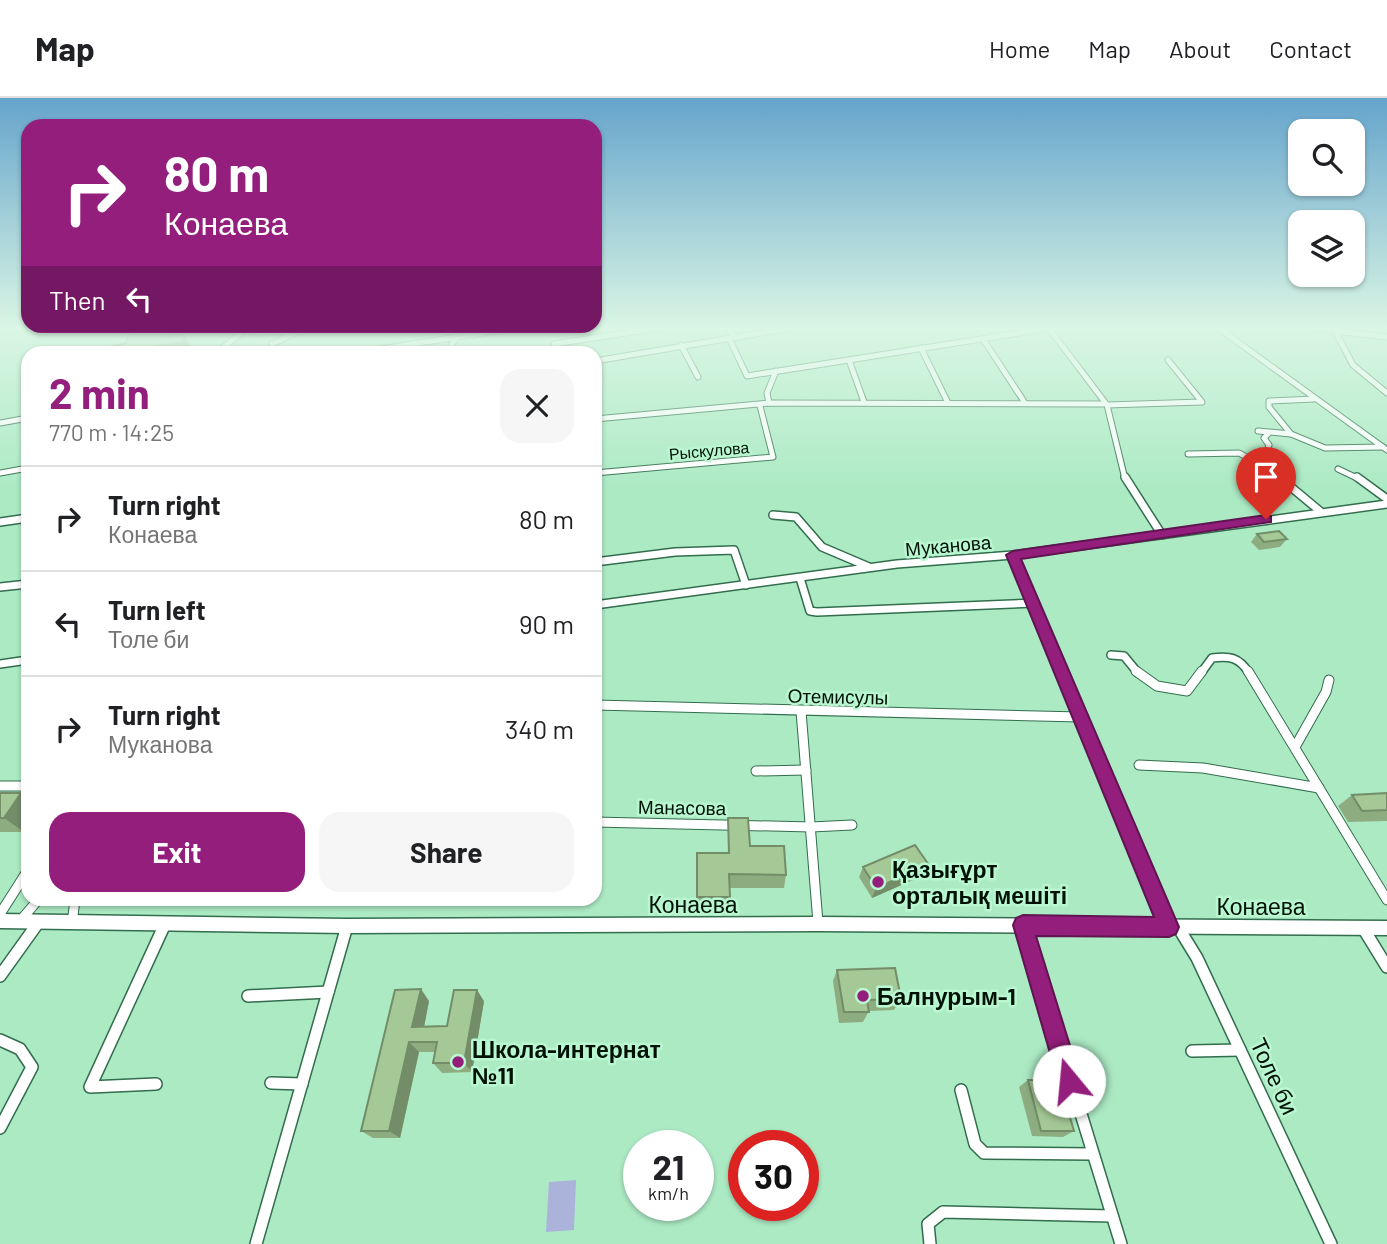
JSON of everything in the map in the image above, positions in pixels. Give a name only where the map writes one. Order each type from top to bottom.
[{"type":"main road","name":"Конаева","points":[[0,921],[347,926],[1023,925],[1387,928]]},
{"type":"street","points":[[769,403],[767,393],[772,380]]},
{"type":"street","points":[[856,380],[864,402]]},
{"type":"street","points":[[937,380],[948,402]]},
{"type":"street","points":[[1010,380],[1025,403]]},
{"type":"street","points":[[1087,380],[1105,405],[1125,479],[1162,535]]},
{"type":"street","points":[[602,418],[760,406],[769,403],[1105,405],[1202,402],[1185,380]]},
{"type":"street","points":[[1289,380],[1385,449]]},
{"type":"street","points":[[1291,434],[1269,407],[1269,401],[1314,399]]},
{"type":"street","name":"Рыскулова","points":[[602,472],[773,457],[760,406]]},
{"type":"street","points":[[0,423],[21,419]]},
{"type":"street","points":[[1258,431],[1291,434],[1325,448],[1385,449]]},
{"type":"street","points":[[1268,434],[1264,438],[1269,444],[1264,461],[1270,470]]},
{"type":"street","points":[[1188,454],[1236,452],[1252,456],[1321,512]]},
{"type":"street","points":[[0,473],[21,469]]},
{"type":"street","points":[[1338,470],[1351,473],[1387,501]]},
{"type":"street","name":"Муканова","points":[[602,604],[872,568],[1013,555],[1387,501]]},
{"type":"street","points":[[773,515],[796,517],[822,547],[872,568]]},
{"type":"street","points":[[0,522],[21,518]]},
{"type":"street","points":[[602,561],[729,549],[734,550],[746,585]]},
{"type":"street","name":"Толе би","points":[[1013,555],[1174,927],[1240,1050],[1331,1244]]},
{"type":"street","points":[[800,578],[810,611],[817,612],[1035,603]]},
{"type":"street","points":[[0,587],[21,585]]},
{"type":"street","points":[[1111,655],[1124,656],[1140,678],[1158,689],[1187,691],[1212,659],[1227,656],[1242,662],[1387,900]]},
{"type":"street","points":[[0,664],[21,661]]},
{"type":"street","points":[[1295,747],[1326,692],[1329,680]]},
{"type":"street","name":"Отемисулы","points":[[602,705],[1081,717]]},
{"type":"street","points":[[801,711],[818,925]]},
{"type":"street","points":[[1139,765],[1203,768],[1319,788]]},
{"type":"street","points":[[756,771],[806,770]]},
{"type":"street","points":[[0,786],[21,786]]},
{"type":"street","name":"Манасова","points":[[602,822],[811,827],[852,825]]},
{"type":"street","points":[[0,914],[21,881]]},
{"type":"street","points":[[20,922],[33,906]]},
{"type":"street","points":[[72,923],[74,906]]},
{"type":"street","points":[[0,976],[38,923]]},
{"type":"street","points":[[156,1084],[90,1087],[165,924]]},
{"type":"street","points":[[1023,925],[1121,1244]]},
{"type":"street","points":[[256,1244],[347,926]]},
{"type":"street","points":[[1363,928],[1387,967]]},
{"type":"street","points":[[248,996],[328,992]]},
{"type":"street","points":[[0,1040],[27,1052],[32,1067],[0,1128]]},
{"type":"street","points":[[1192,1051],[1240,1050]]},
{"type":"street","points":[[271,1083],[302,1084]]},
{"type":"street","points":[[961,1090],[975,1144],[984,1153],[1092,1154]]},
{"type":"street","points":[[930,1244],[928,1224],[943,1212],[1112,1216]]},
{"type":"shaded area","points":[[576,1180],[574,1230],[546,1232],[549,1182]]},
{"type":"building","points":[[1279,531],[1287,539],[1264,542],[1257,534]]},
{"type":"building","points":[[0,793],[21,793],[4,818],[0,818]]},
{"type":"building","points":[[1387,793],[1387,810],[1362,811],[1352,795]]},
{"type":"building","points":[[728,818],[748,818],[750,846],[784,846],[786,875],[729,874],[730,897],[697,897],[697,853],[729,853]]},
{"type":"building","points":[[915,845],[929,865],[876,888],[863,867]]},
{"type":"building","name":"Балнурым-1","points":[[895,968],[901,999],[867,1000],[869,1012],[844,1012],[837,970]]},
{"type":"building","points":[[421,989],[412,1027],[447,1026],[454,990],[477,990],[464,1063],[433,1063],[437,1042],[409,1042],[389,1131],[361,1131],[395,990]]},
{"type":"building","points":[[1028,1080],[1059,1080],[1074,1131],[1041,1131]]},
{"type":"place","name":"Қазығұрт орталық мешіті","points":[[878,882]]},
{"type":"place","name":"Балнурым-1","points":[[863,996]]},
{"type":"place","name":"Школа-интернат №11","points":[[458,1062]]},
{"type":"route","points":[[1069,1081],[1023,925],[1169,927],[1097,761],[1035,603],[1013,555],[1266,519]]}]
